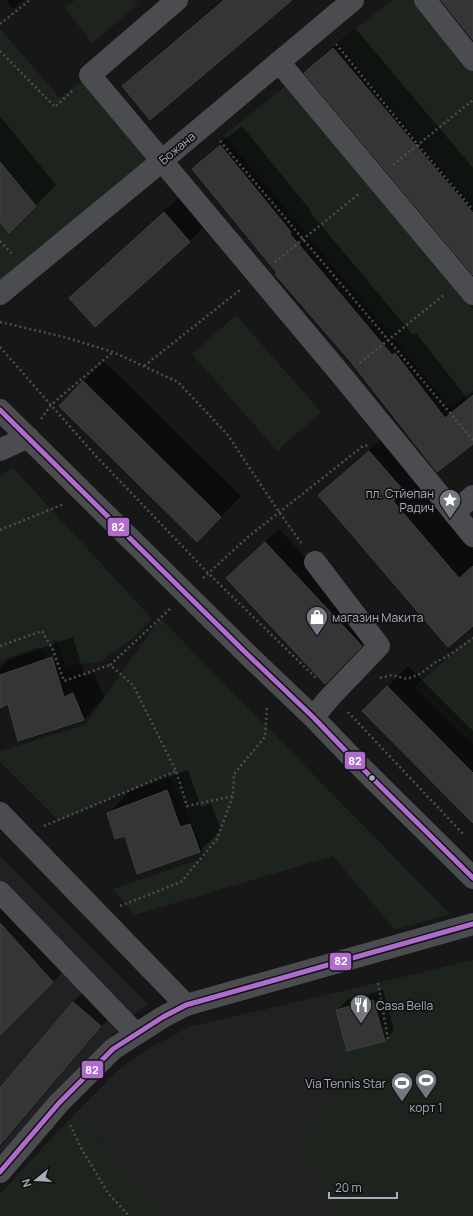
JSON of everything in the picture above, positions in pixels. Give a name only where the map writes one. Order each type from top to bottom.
[{"type":"street","points":[[177,0],[90,75],[343,377],[473,536]]},
{"type":"street","name":"Божана","points":[[0,294],[162,161],[353,0]]},
{"type":"street","points":[[425,0],[473,60]]},
{"type":"street","points":[[279,62],[467,287]]},
{"type":"street","points":[[0,410],[313,717],[473,878]]},
{"type":"street","points":[[0,450],[28,437]]},
{"type":"street","points":[[454,513],[473,496]]},
{"type":"street","points":[[313,717],[379,646],[315,562]]},
{"type":"street","points":[[0,813],[186,1004]]},
{"type":"street","points":[[0,892],[136,1034]]},
{"type":"street","points":[[0,1172],[59,1104],[113,1049],[186,1004],[473,924]]},
{"type":"path","points":[[0,24],[30,0]]},
{"type":"path","points":[[321,27],[473,210]]},
{"type":"path","points":[[0,51],[55,108],[90,75]]},
{"type":"path","points":[[206,123],[473,440]]},
{"type":"path","points":[[144,366],[258,276]]},
{"type":"path","points":[[343,377],[388,340],[467,287]]},
{"type":"path","points":[[0,322],[64,337],[113,352],[178,382],[227,434],[279,512],[315,562]]},
{"type":"path","points":[[0,347],[94,454],[208,573],[332,695],[468,838]]},
{"type":"path","points":[[51,405],[113,352]]},
{"type":"path","points":[[0,646],[42,632],[53,650],[64,680],[110,665],[248,537],[363,446],[396,442]]},
{"type":"path","points":[[0,530],[86,495]]},
{"type":"path","points":[[374,680],[392,676],[407,678],[420,674],[473,638]]},
{"type":"path","points":[[110,665],[133,685],[176,771],[187,806],[233,796]]},
{"type":"path","points":[[98,915],[181,882],[217,839],[233,796],[234,774],[265,737],[267,707],[284,689]]},
{"type":"path","points":[[22,836],[176,771]]},
{"type":"path","points":[[378,983],[388,1039]]},
{"type":"path","points":[[59,1104],[81,1148],[108,1193],[129,1216]]},
{"type":"shaded area","points":[[75,0],[134,0],[138,5],[92,43],[65,8]]},
{"type":"shaded area","points":[[393,0],[417,0],[473,71],[473,208],[337,43]]},
{"type":"shaded area","points":[[0,29],[60,98],[90,75],[162,161],[0,294]]},
{"type":"shaded area","points":[[288,84],[473,309],[473,390],[450,408],[224,135]]},
{"type":"shaded area","points":[[236,315],[321,412],[277,451],[192,354]]},
{"type":"shaded area","points":[[13,468],[152,619],[132,639],[100,662],[65,666],[56,639],[53,640],[61,660],[50,670],[43,651],[38,647],[0,661],[0,474]]},
{"type":"shaded area","points":[[160,618],[450,914],[395,930],[333,856],[135,915],[113,889],[206,857],[180,797],[167,774],[59,821],[0,762],[0,751],[85,725]]},
{"type":"shaded area","points":[[473,636],[473,745],[414,687]]},
{"type":"shaded area","points":[[0,856],[148,1004],[125,1022],[0,1156]]},
{"type":"shaded area","name":"Via Tennis Star","points":[[473,960],[473,1216],[342,1216],[299,1145],[344,1083],[330,994]]},
{"type":"shaded area","points":[[330,994],[344,1083],[299,1145],[342,1216],[169,1216],[75,1113],[118,1070],[151,1047],[189,1027]]},
{"type":"shaded area","points":[[75,1113],[169,1216],[0,1216],[0,1194]]},
{"type":"building","points":[[224,0],[292,0],[150,120],[122,86]]},
{"type":"building","points":[[441,0],[473,0],[473,40]]},
{"type":"building","points":[[333,48],[473,213],[473,275],[304,73]]},
{"type":"building","points":[[220,145],[291,232],[290,234],[392,355],[395,353],[445,418],[473,395],[473,444],[437,472],[351,362],[275,274],[277,273],[192,169]]},
{"type":"building","points":[[0,162],[36,206],[9,233],[0,222]]},
{"type":"building","points":[[164,212],[190,242],[95,327],[69,298]]},
{"type":"building","points":[[83,381],[221,517],[197,542],[59,406]]},
{"type":"building","points":[[369,451],[404,491],[393,501],[459,578],[473,566],[473,626],[448,647],[318,495]]},
{"type":"building","points":[[265,542],[362,646],[325,684],[226,578]]},
{"type":"building","points":[[52,657],[64,697],[73,693],[84,720],[18,741],[8,704],[0,708],[0,675]]},
{"type":"building","points":[[387,686],[473,773],[473,823],[362,711]]},
{"type":"building","points":[[167,790],[180,827],[190,824],[200,852],[137,874],[125,836],[115,839],[107,813]]},
{"type":"building","points":[[0,923],[53,982],[0,1035]]},
{"type":"building","name":"Casa Bella","points":[[373,1000],[385,1041],[347,1051],[336,1010]]},
{"type":"building","points":[[73,1002],[101,1026],[0,1145],[0,1088]]},
{"type":"transit line","name":"82","points":[[0,410],[246,653],[313,717],[473,878]]},
{"type":"transit line","name":"82","points":[[0,1172],[59,1103],[113,1049],[163,1017],[186,1005],[473,924]]},
{"type":"place","name":"пл. Стйепан Радич","points":[[450,520]]},
{"type":"place","name":"магазин Макита","points":[[317,636]]},
{"type":"place","name":"Casa Bella","points":[[361,1024]]},
{"type":"place","name":"корт 1","points":[[426,1100]]},
{"type":"place","name":"Via Tennis Star","points":[[402,1102]]}]
